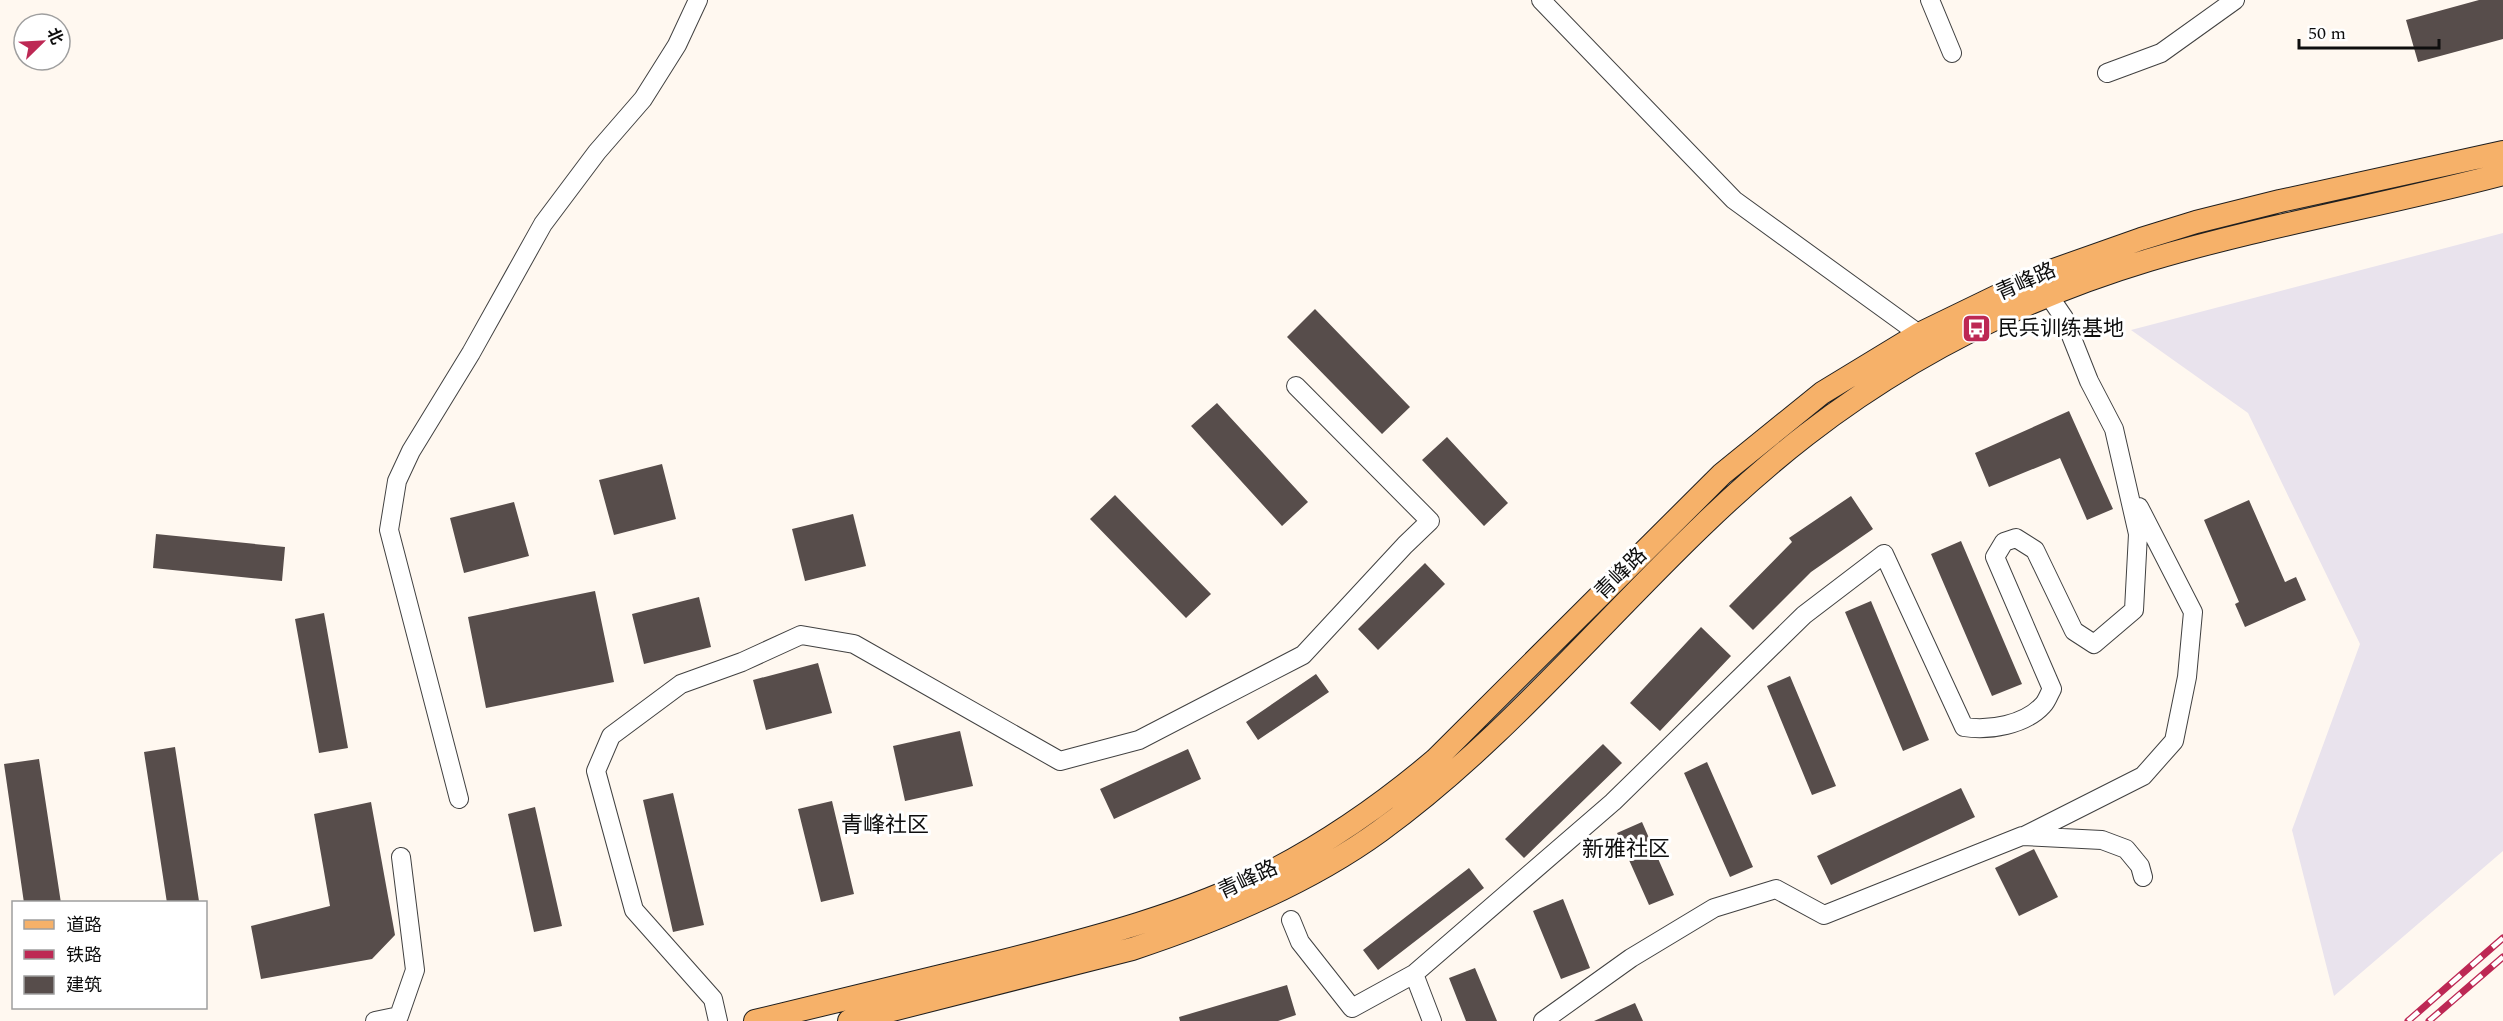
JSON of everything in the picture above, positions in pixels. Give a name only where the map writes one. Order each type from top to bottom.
[{"type":"main road","name":"青峰路","points":[[755,1021],[1131,926],[1201,902],[1269,872],[1345,830],[1392,796],[1435,760],[1722,474],[1822,393],[1924,343],[2045,273],[2141,239],[2280,201],[2503,152]]},
{"type":"main road","name":"青峰路","points":[[849,1021],[1132,949],[1177,934],[1222,917],[1272,892],[1326,864],[1377,833],[1422,799],[1510,719],[1711,516],[1807,434],[1899,371],[1924,343],[2110,273],[2204,245],[2503,174]]},
{"type":"street","points":[[459,799],[389,530],[398,481],[411,451],[471,353],[543,224],[597,152],[643,99],[677,45],[698,0]]},
{"type":"street","points":[[1541,0],[1734,200],[1924,343]]},
{"type":"street","points":[[1930,0],[1952,53]]},
{"type":"street","points":[[2107,73],[2161,53],[2235,0]]},
{"type":"street","points":[[1291,920],[1300,942],[1352,1008],[1414,974],[1612,802],[1804,615],[1884,554],[1964,727],[1979,729],[2020,721],[2043,705],[2052,688],[1995,557],[2004,542],[2016,538],[2035,550],[2074,632],[2094,644],[2134,609],[2138,534],[2114,429],[2089,381],[2064,318],[2049,296]]},
{"type":"street","points":[[718,1021],[713,999],[634,910],[596,771],[611,736],[681,684],[742,662],[801,635],[854,644],[1060,761],[1139,740],[1303,656],[1430,521],[1296,386]]},
{"type":"street","points":[[1543,1021],[1631,958],[1713,908],[1776,889],[1824,915],[2022,836],[2143,776],[2174,741],[2187,677],[2193,612],[2128,486]]},
{"type":"street","points":[[2022,836],[2102,840],[2126,849],[2140,866],[2143,877]]},
{"type":"street","points":[[375,1021],[399,1016],[415,970],[401,857]]},
{"type":"street","points":[[1414,974],[1432,1021]]},
{"type":"shaded area","points":[[2503,233],[2503,851],[2334,996],[2292,830],[2360,644],[2248,413],[2131,330]]},
{"type":"building","points":[[2479,0],[2503,0],[2503,39],[2418,62],[2406,20]]},
{"type":"building","points":[[1315,309],[1410,407],[1382,434],[1287,337]]},
{"type":"building","points":[[1217,403],[1308,502],[1282,526],[1191,426]]},
{"type":"building","points":[[2069,411],[2113,509],[2087,520],[2060,458],[1989,487],[1975,453]]},
{"type":"building","points":[[1447,437],[1508,503],[1484,526],[1422,460]]},
{"type":"building","points":[[662,464],[676,519],[614,535],[599,480]]},
{"type":"building","points":[[1115,495],[1211,594],[1186,618],[1090,519]]},
{"type":"building","points":[[1851,496],[1873,529],[1811,572],[1753,630],[1729,606],[1792,542],[1789,538]]},
{"type":"building","points":[[2249,500],[2285,582],[2296,577],[2306,600],[2245,627],[2235,604],[2239,602],[2204,520]]},
{"type":"building","points":[[514,502],[529,556],[464,573],[450,518]]},
{"type":"building","points":[[853,514],[866,566],[805,581],[792,529]]},
{"type":"building","points":[[156,534],[285,547],[282,581],[153,568]]},
{"type":"building","points":[[1961,541],[2022,684],[1992,696],[1931,554]]},
{"type":"building","points":[[1425,563],[1445,584],[1378,650],[1358,629]]},
{"type":"building","points":[[595,591],[614,682],[486,708],[468,617]]},
{"type":"building","points":[[699,597],[711,647],[644,664],[632,614]]},
{"type":"building","points":[[1871,601],[1929,740],[1903,751],[1845,612]]},
{"type":"building","points":[[324,613],[348,748],[319,753],[295,619]]},
{"type":"building","points":[[1701,627],[1731,656],[1660,731],[1630,703]]},
{"type":"building","points":[[818,663],[832,713],[766,730],[753,680]]},
{"type":"building","points":[[1316,674],[1329,692],[1258,740],[1246,722]]},
{"type":"building","points":[[1790,676],[1836,786],[1812,795],[1767,686]]},
{"type":"building","points":[[960,731],[973,786],[905,801],[893,746]]},
{"type":"building","points":[[1603,744],[1622,763],[1524,858],[1505,839]]},
{"type":"building","points":[[175,747],[199,901],[167,901],[144,752]]},
{"type":"building","points":[[1188,749],[1201,779],[1114,819],[1100,789]]},
{"type":"building","points":[[39,759],[61,901],[24,901],[4,764]]},
{"type":"building","points":[[1707,762],[1753,867],[1730,877],[1684,773]]},
{"type":"building","points":[[1961,788],[1975,817],[1831,885],[1817,856]]},
{"type":"building","points":[[673,793],[704,925],[673,932],[643,800]]},
{"type":"building","points":[[832,801],[854,894],[821,902],[798,809]]},
{"type":"building","points":[[371,802],[395,935],[372,959],[261,979],[251,926],[330,906],[314,814]]},
{"type":"building","points":[[535,807],[562,926],[534,932],[508,814]]},
{"type":"building","points":[[1642,822],[1674,895],[1649,905],[1617,833]]},
{"type":"building","points":[[2034,849],[2058,897],[2019,916],[1995,868]]},
{"type":"building","points":[[1469,868],[1484,888],[1378,970],[1363,950]]},
{"type":"building","points":[[1563,899],[1590,968],[1561,979],[1533,911]]},
{"type":"building","points":[[1475,968],[1497,1021],[1466,1021],[1449,978]]},
{"type":"building","points":[[1287,985],[1296,1015],[1278,1021],[1180,1021],[1179,1017]]},
{"type":"building","points":[[1635,1003],[1643,1021],[1594,1021]]},
{"type":"railway","points":[[2408,1021],[2503,938]]},
{"type":"railway","points":[[2429,1021],[2503,957]]},
{"type":"place","name":"民兵训练基地","points":[[1977,329]]},
{"type":"district","name":"青峰社区","points":[[885,825]]},
{"type":"district","name":"新雅社区","points":[[1626,849]]}]
